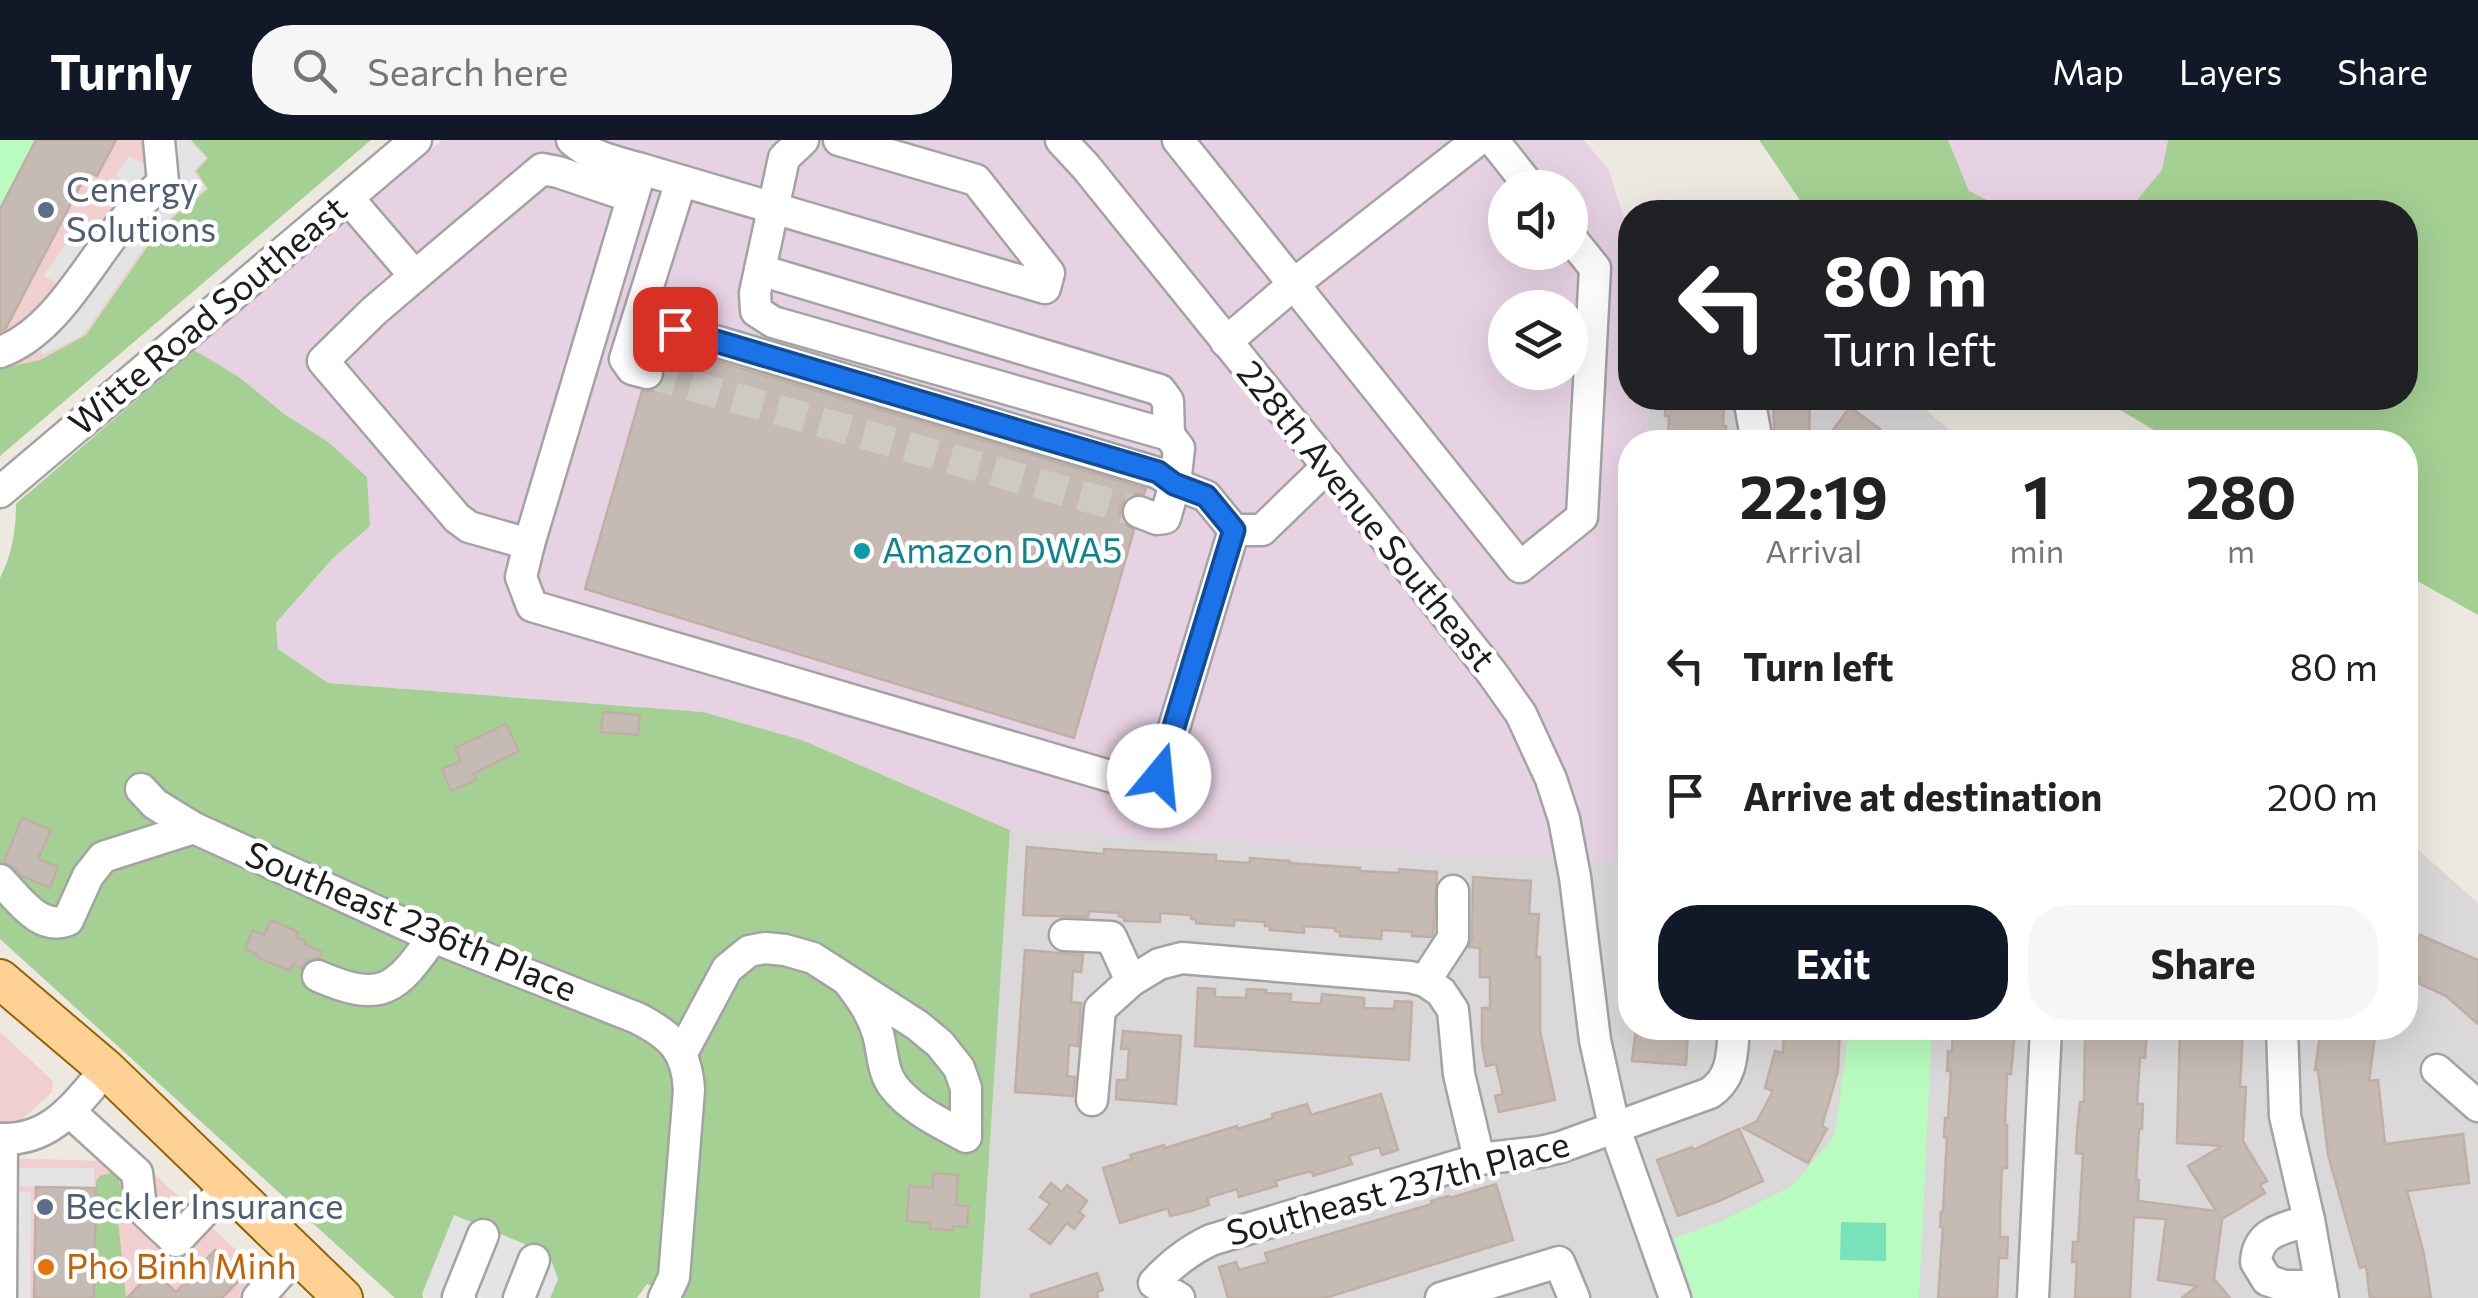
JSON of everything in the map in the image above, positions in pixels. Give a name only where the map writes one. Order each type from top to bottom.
[{"type":"main road","points":[[0,980],[106,1069],[342,1298]]},
{"type":"street","points":[[0,352],[40,327],[128,216],[163,182],[159,140]]},
{"type":"street","name":"Witte Road Southeast","points":[[0,492],[416,140]]},
{"type":"street","points":[[572,140],[636,183]]},
{"type":"street","points":[[803,140],[784,158],[760,270],[756,311],[773,322],[1169,434]]},
{"type":"street","points":[[530,544],[469,527],[458,518],[323,361],[374,311],[542,169],[636,183],[681,181],[1046,288],[1049,273],[976,180],[839,140]]},
{"type":"street","name":"228th Avenue Southeast","points":[[1061,140],[1328,466],[1521,714],[1551,779],[1564,819],[1590,985],[1605,1130],[1653,1298]]},
{"type":"street","points":[[1178,140],[1520,566],[1582,517],[1595,268],[1588,259]]},
{"type":"street","points":[[1226,342],[1478,140]]},
{"type":"street","points":[[1492,140],[1516,170]]},
{"type":"street","points":[[647,373],[632,368],[625,359],[681,181]]},
{"type":"street","points":[[636,183],[521,577],[532,606],[1130,782],[1159,776],[1234,530]]},
{"type":"street","points":[[348,198],[414,276]]},
{"type":"street","points":[[760,270],[1160,390],[1168,401],[1169,434],[1179,448],[1174,484],[1165,518],[1139,512]]},
{"type":"street","points":[[638,318],[1158,472],[1174,484],[1206,496],[1234,530]]},
{"type":"street","points":[[1234,530],[1262,530],[1328,466]]},
{"type":"street","name":"Southeast 236th Place","points":[[141,789],[155,804],[194,828],[433,937],[637,1018],[657,1028],[682,1053]]},
{"type":"street","points":[[0,880],[36,916],[61,924],[68,920],[88,876],[103,858],[194,828]]},
{"type":"street","points":[[1424,982],[1453,938],[1453,890]]},
{"type":"street","points":[[1065,934],[1111,937],[1131,980]]},
{"type":"street","points":[[318,976],[365,992],[382,988],[408,973],[433,937]]},
{"type":"street","points":[[664,1298],[674,1278],[689,1090],[682,1053],[727,969],[749,951],[785,950],[813,958],[917,1025],[940,1044],[959,1068],[966,1088],[966,1137],[906,1100],[892,1084],[868,1007],[846,980]]},
{"type":"street","points":[[1092,1100],[1100,1009],[1131,980],[1159,964],[1182,958],[1410,976],[1440,992],[1453,1010],[1459,1074],[1479,1159]]},
{"type":"street","name":"Southeast 237th Place","points":[[1166,1290],[1173,1263],[1211,1240],[1479,1159],[1561,1147],[1693,1100],[1720,1086],[1728,1074],[1732,1040]]},
{"type":"street","points":[[2033,1298],[2045,1040]]},
{"type":"street","points":[[2282,1040],[2285,1116],[2309,1220],[2322,1292],[2267,1280],[2256,1262],[2260,1242],[2267,1235],[2309,1220]]},
{"type":"street","points":[[1,1298],[1,1139],[32,1136],[47,1128],[69,1111],[106,1069]]},
{"type":"street","points":[[2437,1070],[2478,1106]]},
{"type":"street","points":[[69,1111],[137,1173],[141,1208],[176,1241],[228,1187]]},
{"type":"street","name":"228th Avenue Southeast","points":[[1605,1130],[1675,1298]]},
{"type":"street","points":[[460,1298],[483,1234]]},
{"type":"street","points":[[258,1298],[297,1254]]},
{"type":"street","points":[[519,1298],[534,1260]]},
{"type":"street","points":[[1441,1298],[1504,1289],[1559,1262],[1574,1298]]},
{"type":"shaded area","points":[[34,140],[191,140],[208,158],[209,189],[161,227],[86,335],[40,360],[0,368],[0,203]]},
{"type":"shaded area","points":[[175,140],[190,140],[206,158],[193,171],[206,188],[158,227],[81,336],[43,355],[37,342],[71,319],[84,297],[44,276],[74,231],[116,255],[156,204],[116,175],[129,156],[145,164]]},
{"type":"shaded area","points":[[442,140],[1584,140],[1609,170],[1618,200],[1618,410],[1648,410],[1648,430],[1618,430],[1618,862],[1010,830],[802,740],[703,712],[328,683],[278,649],[276,623],[333,558],[369,526],[327,441],[194,350]]},
{"type":"shaded area","points":[[1948,140],[2168,140],[2162,170],[2137,200],[1986,200],[1969,192]]},
{"type":"shaded area","points":[[1648,410],[1926,410],[1949,430],[1648,430]]},
{"type":"shaded area","points":[[1010,830],[1618,861],[1618,1040],[2418,1040],[2418,850],[2478,903],[2478,1298],[980,1298]]},
{"type":"shaded area","points":[[0,1032],[53,1081],[52,1092],[17,1124],[0,1123]]},
{"type":"shaded area","points":[[125,1147],[288,1298],[0,1298],[0,1158],[107,1161]]},
{"type":"shaded area","points":[[18,1168],[94,1168],[94,1187],[18,1186]]},
{"type":"shaded area","points":[[0,1192],[31,1192],[30,1298],[0,1298]]},
{"type":"shaded area","points":[[454,1215],[549,1254],[558,1279],[550,1298],[483,1298],[452,1285],[446,1298],[422,1294]]},
{"type":"green space","points":[[0,140],[37,140],[0,214]]},
{"type":"green space","points":[[191,140],[371,140],[0,456],[0,368],[40,360],[86,335],[161,227],[208,189],[196,171],[208,158]]},
{"type":"green space","points":[[1759,140],[1948,140],[1969,191],[1987,200],[1800,200]]},
{"type":"green space","points":[[2168,140],[2478,140],[2478,615],[2418,581],[2418,430],[2154,430],[2120,410],[2418,410],[2418,200],[2137,200],[2162,170]]},
{"type":"green space","points":[[194,350],[239,377],[284,414],[327,441],[367,477],[370,526],[333,558],[276,623],[278,649],[328,683],[703,712],[802,740],[1010,830],[980,1298],[684,1298],[647,1284],[637,1298],[550,1298],[558,1279],[422,1293],[423,1298],[395,1298],[0,939],[0,578],[12,542],[16,504]]},
{"type":"green space","points":[[1847,1040],[1931,1040],[1919,1298],[1694,1298],[1674,1238],[1722,1221],[1792,1186],[1835,1135]]},
{"type":"green space","points":[[113,1172],[118,1176],[122,1193],[118,1219],[126,1298],[95,1298],[96,1181]]},
{"type":"green space","points":[[1841,1222],[1886,1223],[1886,1261],[1840,1260]]},
{"type":"building","points":[[36,140],[116,140],[97,176],[88,171],[6,328],[0,331],[0,209]]},
{"type":"building","name":"Amazon DWA5","points":[[656,343],[1146,489],[1144,494],[1128,497],[1121,506],[1124,523],[1134,530],[1074,738],[585,589],[642,391],[653,391],[665,379],[665,367],[652,355]]},
{"type":"building","points":[[1665,410],[1724,410],[1726,430],[1668,430],[1669,416],[1665,416]]},
{"type":"building","points":[[1774,410],[1810,410],[1809,430],[1774,430]]},
{"type":"building","points":[[1848,410],[1854,410],[1880,429],[1879,430],[1833,430]]},
{"type":"building","points":[[603,712],[640,715],[638,735],[601,732]]},
{"type":"building","points":[[506,724],[519,751],[473,774],[476,780],[451,791],[442,769],[461,761],[455,748]]},
{"type":"building","points":[[22,818],[51,830],[38,859],[58,867],[50,888],[22,876],[4,862]]},
{"type":"building","points":[[1027,847],[1104,854],[1104,849],[1216,855],[1216,861],[1250,863],[1250,858],[1360,871],[1437,872],[1433,935],[1412,936],[1412,932],[1382,930],[1381,939],[1340,936],[1335,928],[1304,926],[1304,933],[1270,930],[1265,922],[1235,920],[1234,926],[1196,923],[1191,915],[1160,913],[1160,922],[1124,921],[1119,913],[1089,911],[1088,917],[1023,915]]},
{"type":"building","points":[[1473,877],[1531,881],[1529,914],[1539,914],[1536,957],[1540,957],[1540,1031],[1555,1100],[1499,1112],[1495,1096],[1503,1094],[1496,1064],[1486,1066],[1482,1044],[1482,1008],[1490,1008],[1490,977],[1480,977],[1480,948],[1469,947]]},
{"type":"building","points":[[271,920],[298,932],[296,937],[306,941],[304,944],[322,952],[320,958],[307,961],[301,968],[294,964],[290,971],[245,949],[253,930],[264,935]]},
{"type":"building","points":[[2420,935],[2478,960],[2478,1024],[2446,996],[2418,983]]},
{"type":"building","points":[[1025,950],[1083,955],[1081,972],[1073,971],[1071,1002],[1081,1003],[1078,1046],[1069,1045],[1067,1076],[1075,1077],[1073,1096],[1015,1092]]},
{"type":"building","points":[[1198,988],[1215,989],[1215,997],[1246,998],[1247,989],[1266,990],[1291,994],[1290,1002],[1321,1004],[1322,994],[1364,998],[1364,1008],[1394,1009],[1395,1001],[1412,1002],[1409,1060],[1195,1046]]},
{"type":"building","points":[[1123,1031],[1181,1036],[1176,1104],[1116,1099],[1117,1080],[1127,1080],[1129,1049],[1121,1049]]},
{"type":"building","points":[[1635,1040],[1687,1040],[1686,1065],[1632,1061]]},
{"type":"building","points":[[1784,1040],[1839,1040],[1838,1071],[1822,1126],[1827,1129],[1808,1163],[1743,1128],[1757,1121],[1773,1091],[1765,1088],[1775,1051],[1783,1053]]},
{"type":"building","points":[[1952,1040],[2014,1040],[2011,1074],[2007,1074],[2007,1168],[2002,1168],[2000,1216],[2000,1237],[2008,1237],[2007,1258],[1999,1258],[1997,1298],[1938,1298],[1945,1118],[1951,1071],[1947,1071],[1948,1051],[1952,1052]]},
{"type":"building","points":[[2085,1040],[2146,1040],[2145,1058],[2140,1057],[2137,1104],[2143,1104],[2136,1180],[2138,1201],[2216,1211],[2188,1166],[2222,1146],[2177,1143],[2180,1040],[2242,1040],[2240,1087],[2246,1087],[2243,1141],[2267,1181],[2260,1185],[2265,1193],[2222,1219],[2214,1279],[2230,1298],[2182,1298],[2197,1286],[2158,1280],[2166,1219],[2134,1217],[2130,1298],[2075,1298],[2077,1262],[2072,1262],[2073,1242],[2078,1242],[2083,1154],[2076,1153],[2080,1102],[2084,1102]]},
{"type":"building","points":[[2319,1040],[2374,1040],[2369,1081],[2378,1080],[2385,1144],[2463,1134],[2469,1183],[2407,1191],[2431,1298],[2370,1298],[2366,1266],[2360,1268],[2328,1155],[2315,1070]]},
{"type":"building","points":[[1381,1094],[1398,1150],[1382,1155],[1379,1147],[1349,1156],[1352,1164],[1313,1176],[1307,1172],[1275,1181],[1277,1186],[1239,1197],[1237,1189],[1207,1198],[1209,1205],[1191,1211],[1170,1216],[1168,1208],[1120,1223],[1103,1168],[1132,1159],[1130,1155],[1237,1129],[1307,1104],[1311,1115]]},
{"type":"building","points":[[1739,1129],[1763,1181],[1678,1216],[1657,1160],[1692,1147],[1693,1150]]},
{"type":"building","points":[[933,1173],[958,1175],[956,1205],[968,1206],[967,1227],[930,1229],[930,1223],[907,1221],[909,1186],[933,1188]]},
{"type":"building","points":[[1051,1183],[1062,1192],[1067,1185],[1087,1201],[1079,1212],[1084,1216],[1074,1229],[1067,1223],[1050,1244],[1030,1229],[1050,1204],[1040,1197]]},
{"type":"building","points":[[1496,1184],[1513,1240],[1325,1298],[1228,1298],[1219,1267],[1236,1262],[1239,1270],[1268,1262],[1265,1253]]},
{"type":"building","points":[[36,1187],[96,1188],[94,1298],[34,1298]]},
{"type":"building","points":[[215,1250],[243,1276],[222,1298],[127,1298],[153,1271],[176,1292]]},
{"type":"building","points":[[1097,1273],[1103,1290],[1097,1292],[1098,1298],[1031,1298],[1031,1295]]},
{"type":"tunnel","points":[[647,373],[1139,512]]},
{"type":"place","name":"Cenergy Solutions","points":[[46,210]]},
{"type":"place","name":"Amazon DWA5","points":[[862,551]]},
{"type":"place","name":"Beckler Insurance","points":[[45,1207]]},
{"type":"place","name":"Pho Binh Minh","points":[[46,1267]]},
{"type":"route","points":[[675,329],[1158,472],[1174,484],[1206,496],[1234,530],[1159,776]]}]
